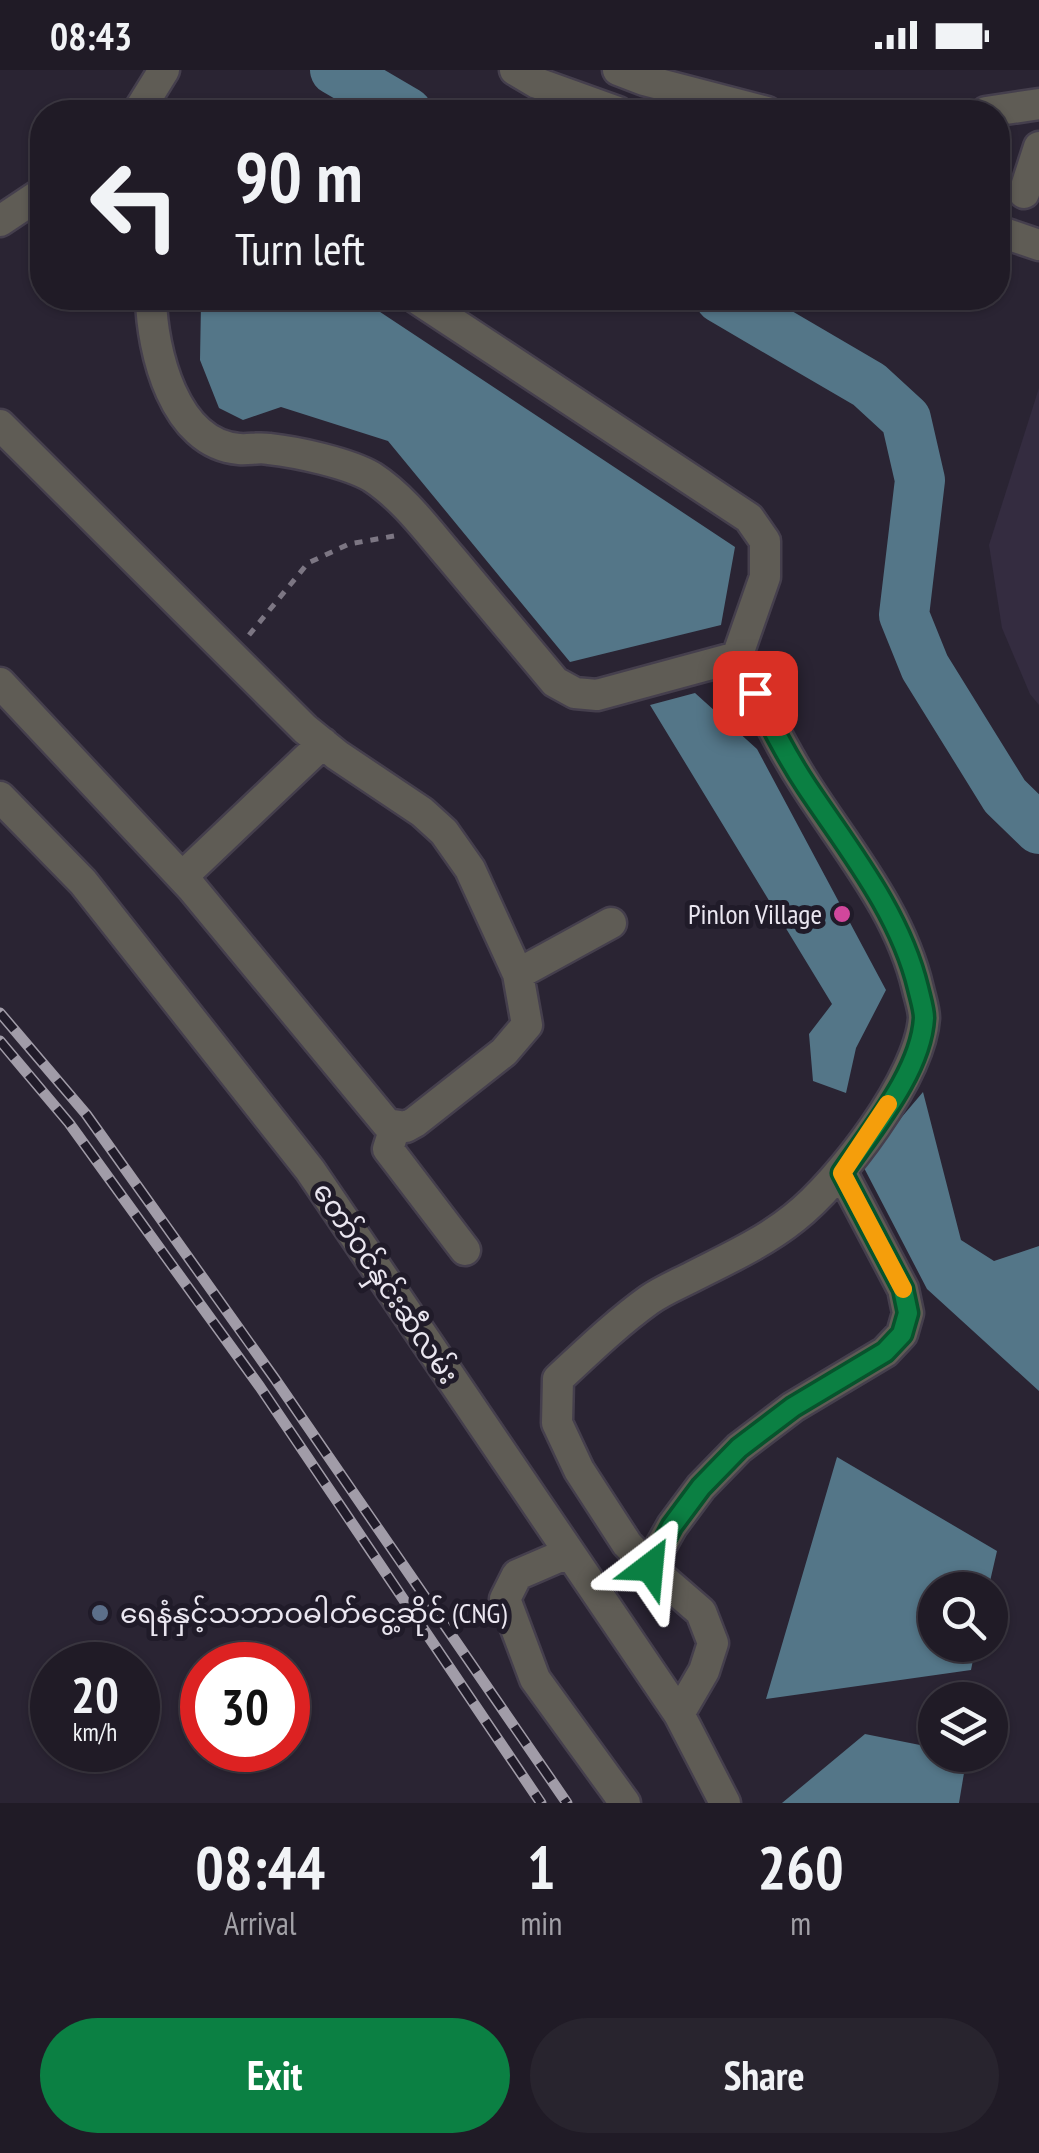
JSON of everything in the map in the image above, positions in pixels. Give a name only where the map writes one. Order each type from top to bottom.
[{"type":"street","points":[[145,100],[164,70]]},
{"type":"street","points":[[515,70],[537,83],[584,100]]},
{"type":"street","points":[[618,70],[721,100]]},
{"type":"street","points":[[1010,108],[1039,104]]},
{"type":"street","points":[[1020,192],[1039,146]]},
{"type":"street","points":[[0,221],[30,201]]},
{"type":"street","points":[[1010,236],[1039,245]]},
{"type":"street","points":[[151,310],[154,338],[167,384],[189,422],[207,440],[237,450],[266,448],[321,458],[370,476],[406,504],[555,682],[575,694],[597,695],[737,658]]},
{"type":"street","points":[[434,310],[749,518],[765,541],[766,577],[737,658],[804,784],[862,868],[899,933],[924,1016],[915,1055],[894,1096],[842,1173],[794,1219],[651,1298],[558,1379],[558,1423],[578,1470],[627,1544],[701,1612],[713,1643],[704,1671],[679,1714]]},
{"type":"street","points":[[0,425],[305,729],[444,832],[470,869],[518,974],[526,1025],[504,1052],[430,1110],[406,1127],[387,1124],[182,876],[0,682]]},
{"type":"street","points":[[182,876],[323,744]]},
{"type":"street","name":"တော်ဝင်နှင်းဆီလမ်း","points":[[0,797],[84,882],[310,1170],[679,1714],[725,1803]]},
{"type":"street","points":[[518,974],[611,923]]},
{"type":"street","points":[[395,1127],[388,1149],[465,1250]]},
{"type":"street","points":[[650,1567],[672,1526],[701,1487],[739,1448],[793,1407],[885,1352],[902,1334],[908,1313],[903,1289],[842,1173]]},
{"type":"street","points":[[568,1553],[517,1575],[505,1599],[536,1679],[625,1803]]},
{"type":"path","points":[[232,656],[308,563],[349,544],[426,529]]},
{"type":"shaded area","points":[[1039,388],[1039,705],[1030,694],[1002,628],[989,545]]},
{"type":"water","points":[[201,310],[377,310],[735,547],[721,625],[570,662],[388,441],[281,407],[243,420],[219,408],[200,360]]},
{"type":"water","points":[[695,693],[757,749],[886,990],[856,1048],[846,1093],[813,1081],[809,1034],[832,1004],[650,705]]},
{"type":"water","points":[[923,1092],[961,1240],[994,1261],[1039,1246],[1039,1391],[927,1289],[862,1164]]},
{"type":"water","points":[[837,1457],[997,1551],[992,1572],[918,1572],[918,1662],[973,1662],[971,1670],[766,1699]]},
{"type":"water","points":[[865,1734],[918,1745],[918,1772],[964,1772],[959,1803],[782,1803]]},
{"type":"waterway","points":[[335,70],[386,100]]},
{"type":"waterway","points":[[741,310],[869,385],[906,419],[920,480],[904,615],[925,667],[1005,796],[1039,829]]},
{"type":"railway","points":[[0,1013],[86,1114],[275,1379],[567,1803]]},
{"type":"railway","points":[[0,1041],[69,1123],[260,1387],[541,1803]]},
{"type":"slow traffic","points":[[888,1104],[842,1173],[903,1289]]},
{"type":"place","name":"Pinlon Village","points":[[842,914]]},
{"type":"place","name":"ရေနံနှင့်သဘာဝဓါတ်ငွေ့ဆိုင် (CNG)","points":[[100,1613]]},
{"type":"route","points":[[650,1567],[672,1526],[701,1487],[739,1448],[793,1407],[885,1352],[902,1334],[908,1313],[903,1289],[842,1173],[894,1096],[915,1055],[924,1016],[913,970],[899,933],[862,868],[804,784],[755,693]]}]
